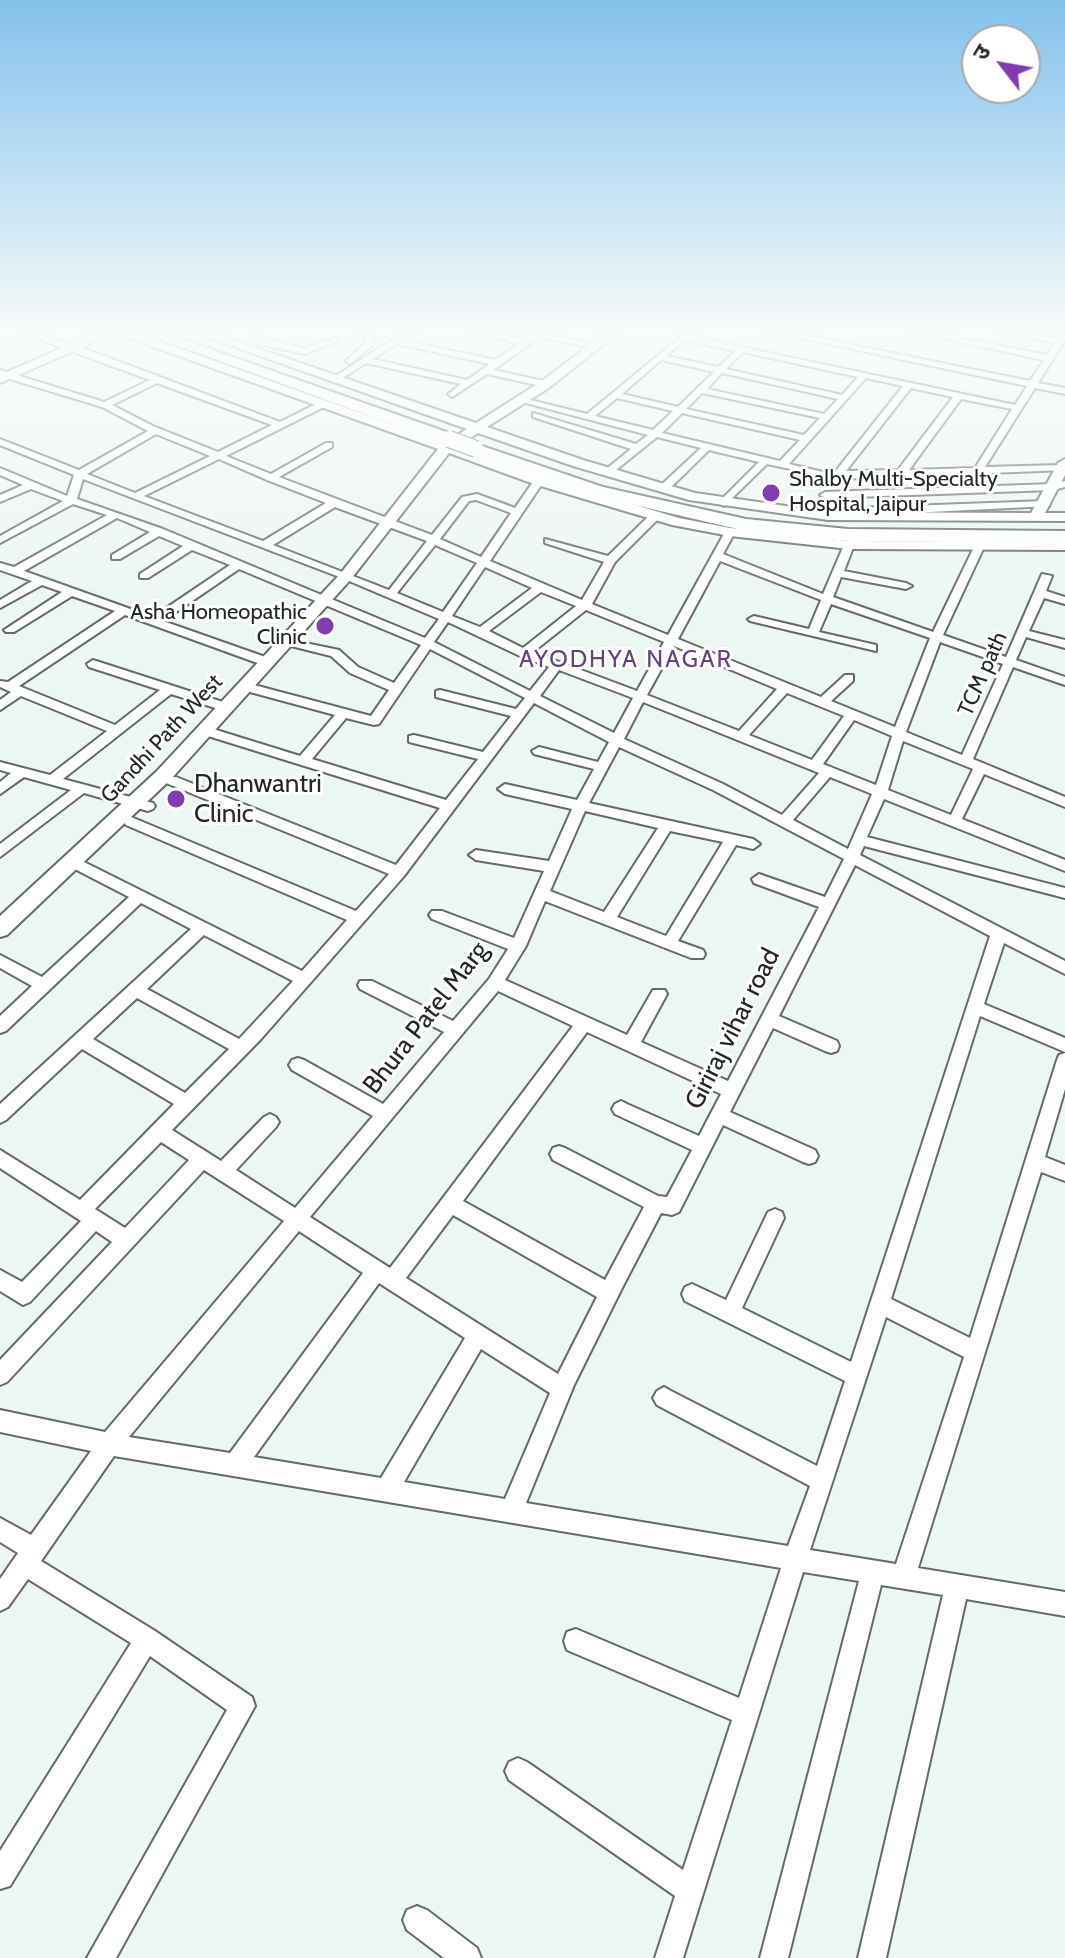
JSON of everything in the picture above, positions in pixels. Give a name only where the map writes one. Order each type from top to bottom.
[{"type":"highway","points":[[408,420],[642,495],[773,520],[889,528],[1065,527]]},
{"type":"highway","points":[[412,420],[598,491],[746,525],[862,536],[1065,537]]},
{"type":"street","points":[[136,420],[271,478],[395,524],[540,587],[1065,802]]},
{"type":"street","points":[[267,420],[280,425]]},
{"type":"street","points":[[135,497],[289,420]]},
{"type":"street","points":[[388,420],[724,503],[827,514],[1065,517]]},
{"type":"street","points":[[425,420],[539,481],[654,517],[730,532],[849,545],[1065,546]]},
{"type":"street","points":[[466,440],[494,420]]},
{"type":"street","points":[[466,440],[497,420]]},
{"type":"street","points":[[553,420],[638,448]]},
{"type":"street","points":[[602,420],[823,475],[1064,466],[1059,485],[1035,518]]},
{"type":"street","points":[[608,472],[670,420]]},
{"type":"street","points":[[726,420],[807,439]]},
{"type":"street","points":[[781,466],[823,420]]},
{"type":"street","points":[[837,476],[881,420]]},
{"type":"street","points":[[901,473],[940,420]]},
{"type":"street","points":[[978,470],[1010,420]]},
{"type":"street","points":[[0,540],[71,501],[79,474],[156,430]]},
{"type":"street","name":"Gandhi Path West","points":[[139,810],[225,707],[272,663],[350,578],[466,440]]},
{"type":"street","points":[[0,442],[391,594],[556,666],[741,736],[1065,866]]},
{"type":"street","points":[[271,478],[329,445]]},
{"type":"street","points":[[663,489],[707,447]]},
{"type":"street","points":[[724,503],[765,461]]},
{"type":"street","points":[[0,471],[71,501],[159,531],[427,643],[784,822],[1065,968]]},
{"type":"street","points":[[823,475],[827,514]]},
{"type":"street","points":[[254,689],[374,721],[539,481]]},
{"type":"street","points":[[0,499],[31,485]]},
{"type":"street","points":[[825,495],[1059,485]]},
{"type":"street","points":[[391,594],[470,497],[517,512]]},
{"type":"street","points":[[263,546],[334,503]]},
{"type":"street","points":[[827,514],[1045,504]]},
{"type":"street","points":[[14,572],[116,514]]},
{"type":"street","points":[[524,653],[586,604],[610,560],[654,517]]},
{"type":"street","points":[[350,578],[387,540],[395,524]]},
{"type":"street","points":[[116,557],[159,531]]},
{"type":"street","name":"Bhura Patel Marg","points":[[0,1599],[109,1444],[495,983],[518,946],[580,807],[730,532]]},
{"type":"street","points":[[549,541],[610,560]]},
{"type":"street","points":[[144,576],[192,545]]},
{"type":"street","points":[[813,633],[849,545]]},
{"type":"street","name":"Giriraj vihar road","points":[[511,1511],[562,1389],[609,1293],[656,1204],[672,1206],[852,857],[880,792],[937,636],[979,547]]},
{"type":"street","points":[[718,556],[827,599],[1065,681]]},
{"type":"street","points":[[154,622],[239,564]]},
{"type":"street","points":[[0,566],[272,663]]},
{"type":"street","points":[[838,573],[906,586]]},
{"type":"street","name":"TCM path","points":[[966,761],[1024,633],[1046,576]]},
{"type":"street","points":[[0,605],[40,581]]},
{"type":"street","points":[[481,632],[540,587]]},
{"type":"street","points":[[10,630],[70,592]]},
{"type":"street","points":[[1038,598],[1065,601]]},
{"type":"street","points":[[0,945],[79,865],[171,780],[328,602]]},
{"type":"street","points":[[0,706],[10,687],[123,611]]},
{"type":"street","points":[[754,619],[872,648]]},
{"type":"street","points":[[1024,633],[1065,644]]},
{"type":"street","points":[[295,643],[335,653],[354,670],[396,689]]},
{"type":"street","points":[[93,664],[225,707]]},
{"type":"street","points":[[0,1279],[23,1295],[159,1131],[241,1048],[399,872],[556,666]]},
{"type":"street","points":[[823,702],[849,678]]},
{"type":"street","points":[[10,687],[117,730]]},
{"type":"street","points":[[741,736],[786,687]]},
{"type":"street","points":[[51,781],[169,689]]},
{"type":"street","points":[[440,694],[519,714]]},
{"type":"street","points":[[303,761],[343,713]]},
{"type":"street","points":[[784,822],[821,769],[852,714]]},
{"type":"street","points":[[213,733],[449,806]]},
{"type":"street","points":[[414,739],[486,757]]},
{"type":"street","points":[[539,751],[602,767]]},
{"type":"street","points":[[0,766],[139,810],[358,918]]},
{"type":"street","points":[[954,822],[981,767]]},
{"type":"street","points":[[0,789],[21,772]]},
{"type":"street","points":[[171,780],[399,872]]},
{"type":"street","points":[[505,789],[753,844]]},
{"type":"street","points":[[0,852],[79,790]]},
{"type":"street","points":[[608,919],[666,826]]},
{"type":"street","points":[[669,943],[732,839]]},
{"type":"street","points":[[859,840],[1065,893]]},
{"type":"street","points":[[476,855],[553,867]]},
{"type":"street","points":[[79,865],[304,979]]},
{"type":"street","points":[[2,924],[79,865]]},
{"type":"street","points":[[759,879],[828,904]]},
{"type":"street","points":[[542,894],[697,954]]},
{"type":"street","points":[[0,1026],[139,896]]},
{"type":"street","points":[[437,915],[518,946]]},
{"type":"street","points":[[0,1115],[202,928]]},
{"type":"street","points":[[669,1958],[999,933]]},
{"type":"street","points":[[0,961],[43,985]]},
{"type":"street","points":[[495,983],[730,1090]]},
{"type":"street","points":[[366,985],[455,1030]]},
{"type":"street","points":[[135,990],[241,1048]]},
{"type":"street","points":[[630,1045],[659,994]]},
{"type":"street","points":[[975,1007],[1065,1045]]},
{"type":"street","points":[[767,1018],[831,1046]]},
{"type":"street","points":[[235,1465],[385,1275],[451,1204],[584,1024]]},
{"type":"street","points":[[80,1040],[187,1103]]},
{"type":"street","points":[[903,1577],[1037,1162],[1065,1060]]},
{"type":"street","points":[[298,1065],[386,1114]]},
{"type":"street","points":[[621,1109],[702,1146]]},
{"type":"street","points":[[719,1115],[809,1156]]},
{"type":"street","points":[[223,1172],[270,1122]]},
{"type":"street","points":[[159,1131],[562,1389]]},
{"type":"street","points":[[559,1154],[656,1204]]},
{"type":"street","points":[[0,1158],[126,1240]]},
{"type":"street","points":[[0,1375],[202,1159]]},
{"type":"street","points":[[1037,1162],[1065,1173]]},
{"type":"street","points":[[451,1204],[609,1293]]},
{"type":"street","points":[[730,1312],[775,1218]]},
{"type":"street","points":[[692,1294],[856,1376]]},
{"type":"street","points":[[880,1304],[975,1351]]},
{"type":"street","points":[[387,1490],[478,1335]]},
{"type":"street","points":[[664,1398],[823,1481]]},
{"type":"street","points":[[0,1421],[109,1444],[1065,1604]]},
{"type":"street","points":[[0,1529],[30,1557],[243,1706],[101,1958]]},
{"type":"street","points":[[774,1958],[873,1572]]},
{"type":"street","points":[[872,1958],[957,1586]]},
{"type":"street","points":[[0,1876],[147,1639]]},
{"type":"street","points":[[576,1641],[748,1714]]},
{"type":"street","points":[[518,1771],[691,1891]]},
{"type":"street","points":[[417,1920],[467,1958]]},
{"type":"place","name":"Shalby Multi-Specialty Hospital, Jaipur","points":[[771,493]]},
{"type":"place","name":"Asha Homeopathic Clinic","points":[[325,626]]},
{"type":"place","name":"Dhanwantri Clinic","points":[[176,799]]},
{"type":"district","name":"AYODHYA NAGAR","points":[[626,660]]}]
